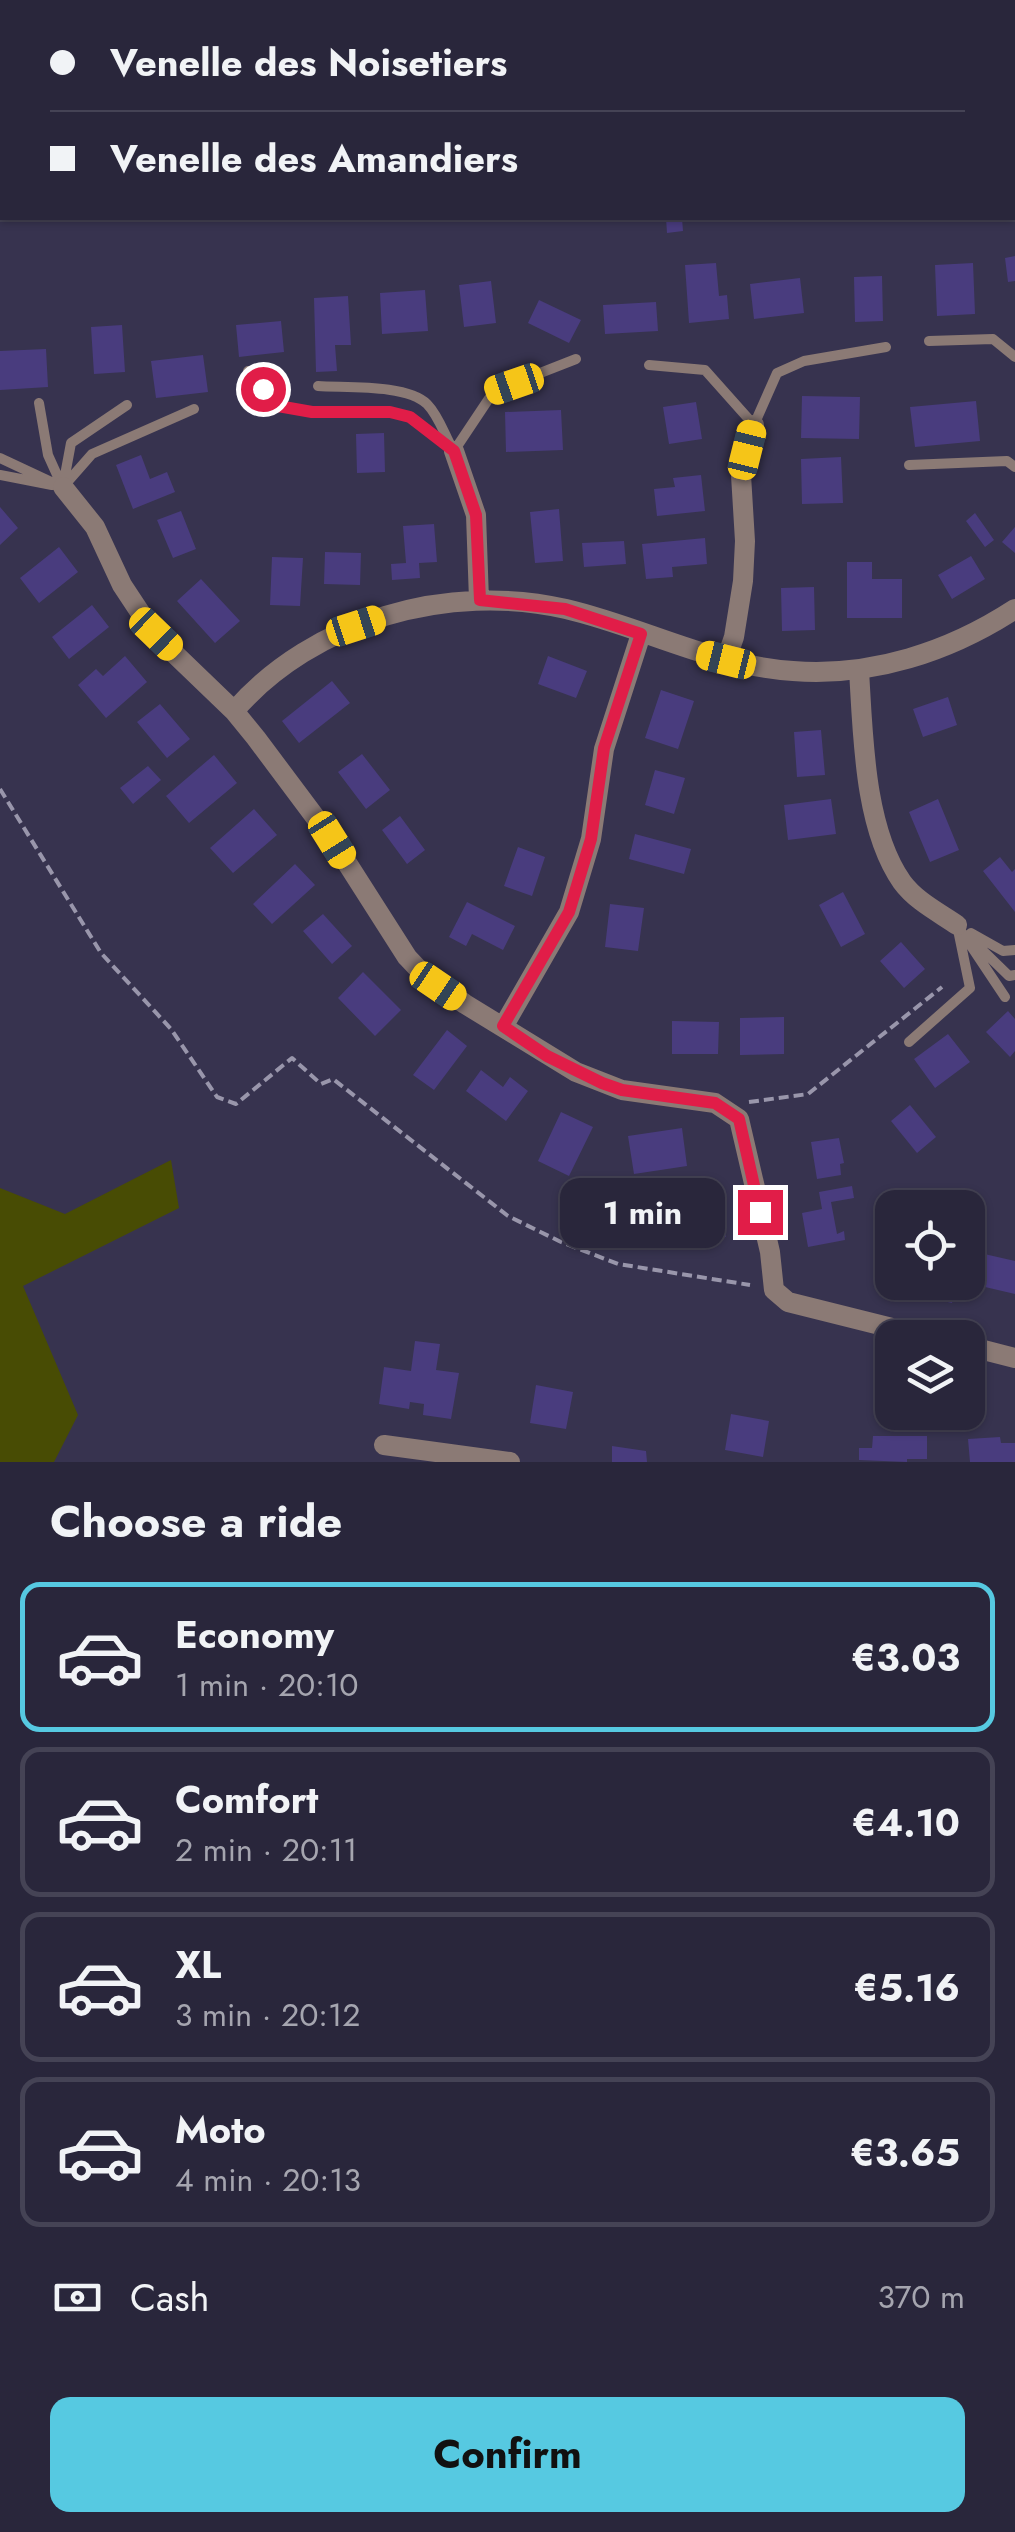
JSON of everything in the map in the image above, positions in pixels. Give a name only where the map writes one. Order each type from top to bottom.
[{"type":"street","points":[[726,660],[743,582],[741,475],[754,425]]},
{"type":"street","points":[[454,451],[476,515],[480,600]]},
{"type":"street","points":[[63,487],[95,528],[122,585],[156,634],[234,711],[332,840],[407,957],[438,986],[547,1056],[602,1083],[622,1090],[715,1103],[739,1119],[781,1296],[875,1322]]},
{"type":"street","points":[[234,711],[267,677],[291,660],[356,626],[424,607],[480,600],[565,609],[726,660],[791,672],[859,670],[946,646],[1015,609]]},
{"type":"street","points":[[503,1026],[569,912],[591,839],[604,748],[641,634]]},
{"type":"street","points":[[859,670],[873,804],[882,840],[903,883],[919,900],[957,925]]},
{"type":"street","points":[[985,1350],[1015,1358]]},
{"type":"street","points":[[384,1445],[510,1462]]},
{"type":"lane","points":[[929,342],[993,340],[1015,356]]},
{"type":"lane","points":[[649,365],[705,370],[754,425],[778,373],[804,361],[886,347]]},
{"type":"lane","points":[[454,451],[494,391],[576,358]]},
{"type":"lane","points":[[248,371],[278,406],[312,412],[390,412],[410,417],[454,451]]},
{"type":"lane","points":[[318,386],[417,396],[430,407],[454,451]]},
{"type":"lane","points":[[39,402],[48,455],[63,487]]},
{"type":"lane","points":[[63,487],[71,443],[127,405]]},
{"type":"lane","points":[[63,487],[92,454],[194,409]]},
{"type":"lane","points":[[0,458],[63,487]]},
{"type":"lane","points":[[910,465],[1007,461],[1015,467]]},
{"type":"lane","points":[[0,475],[63,487]]},
{"type":"lane","points":[[957,925],[1003,952],[1015,950]]},
{"type":"lane","points":[[957,925],[1009,976],[1015,975]]},
{"type":"lane","points":[[957,925],[1005,997]]},
{"type":"lane","points":[[909,1042],[970,988],[957,925]]},
{"type":"path","points":[[0,789],[101,953],[171,1029],[217,1097],[236,1104],[292,1058],[321,1084],[333,1079],[508,1216],[561,1242],[618,1264],[781,1296]]},
{"type":"path","points":[[726,1110],[754,1100],[808,1094],[951,980]]},
{"type":"shaded area","points":[[171,1160],[179,1208],[23,1286],[78,1415],[54,1462],[0,1462],[0,1188],[65,1214]]},
{"type":"building","points":[[666,220],[682,220],[683,231],[667,233]]},
{"type":"building","points":[[1015,256],[1015,281],[1008,282],[1005,258]]},
{"type":"building","points":[[716,263],[719,296],[727,295],[729,319],[689,323],[685,265]]},
{"type":"building","points":[[973,263],[975,314],[937,316],[935,265]]},
{"type":"building","points":[[882,276],[883,321],[855,322],[854,277]]},
{"type":"building","points":[[800,278],[804,313],[754,319],[750,284]]},
{"type":"building","points":[[491,281],[496,323],[464,327],[459,285]]},
{"type":"building","points":[[425,290],[428,331],[382,334],[380,293]]},
{"type":"building","points":[[348,296],[351,345],[335,345],[337,371],[316,372],[314,298]]},
{"type":"building","points":[[539,300],[581,320],[569,343],[528,323]]},
{"type":"building","points":[[656,302],[658,331],[605,334],[603,305]]},
{"type":"building","points":[[281,321],[284,352],[239,357],[236,325]]},
{"type":"building","points":[[122,325],[125,372],[94,374],[91,327]]},
{"type":"building","points":[[46,349],[48,387],[0,390],[0,351]]},
{"type":"building","points":[[203,355],[208,392],[156,398],[151,361]]},
{"type":"building","points":[[802,396],[860,397],[859,439],[801,438]]},
{"type":"building","points":[[976,401],[980,441],[915,447],[910,407]]},
{"type":"building","points":[[696,402],[702,439],[669,444],[663,407]]},
{"type":"building","points":[[561,410],[563,450],[506,452],[505,412]]},
{"type":"building","points":[[384,433],[385,472],[357,473],[356,434]]},
{"type":"building","points":[[141,455],[150,479],[167,472],[175,492],[133,509],[116,465]]},
{"type":"building","points":[[841,457],[843,503],[802,504],[801,459]]},
{"type":"building","points":[[701,475],[705,511],[657,516],[654,489],[675,487],[673,478]]},
{"type":"building","points":[[0,507],[18,528],[0,545]]},
{"type":"building","points":[[559,509],[563,561],[535,563],[530,512]]},
{"type":"building","points":[[181,511],[196,549],[173,558],[157,520]]},
{"type":"building","points":[[975,513],[994,540],[985,547],[966,521]]},
{"type":"building","points":[[434,524],[437,562],[419,563],[420,578],[392,580],[391,564],[406,563],[403,526]]},
{"type":"building","points":[[1015,527],[1015,553],[1002,542]]},
{"type":"building","points":[[705,538],[707,564],[672,567],[673,577],[646,579],[642,544]]},
{"type":"building","points":[[624,541],[626,564],[584,567],[582,543]]},
{"type":"building","points":[[59,547],[78,572],[39,603],[20,578]]},
{"type":"building","points":[[325,552],[361,553],[360,585],[324,584]]},
{"type":"building","points":[[971,556],[985,579],[952,599],[938,575]]},
{"type":"building","points":[[272,557],[303,558],[300,606],[270,605]]},
{"type":"building","points":[[847,562],[872,562],[872,579],[902,579],[902,618],[847,618]]},
{"type":"building","points":[[201,579],[240,621],[215,643],[177,601]]},
{"type":"building","points":[[814,587],[815,630],[782,631],[781,588]]},
{"type":"building","points":[[92,605],[109,627],[69,659],[52,637]]},
{"type":"building","points":[[125,656],[147,682],[106,718],[78,685],[96,669],[103,676]]},
{"type":"building","points":[[548,656],[587,671],[576,698],[538,684]]},
{"type":"building","points":[[332,681],[350,703],[299,743],[282,721]]},
{"type":"building","points":[[661,690],[694,701],[678,749],[645,738]]},
{"type":"building","points":[[948,697],[957,725],[923,737],[913,709]]},
{"type":"building","points":[[160,704],[190,739],[167,758],[137,722]]},
{"type":"building","points":[[821,730],[825,775],[797,777],[794,732]]},
{"type":"building","points":[[362,754],[390,790],[366,809],[338,772]]},
{"type":"building","points":[[214,755],[237,783],[189,823],[166,796]]},
{"type":"building","points":[[148,766],[161,780],[133,804],[120,788]]},
{"type":"building","points":[[655,770],[685,778],[674,814],[645,805]]},
{"type":"building","points":[[831,799],[836,834],[788,840],[784,805]]},
{"type":"building","points":[[938,799],[959,850],[930,862],[909,812]]},
{"type":"building","points":[[254,809],[277,835],[233,873],[210,848]]},
{"type":"building","points":[[400,816],[425,850],[407,864],[382,830]]},
{"type":"building","points":[[635,834],[691,849],[684,874],[629,859]]},
{"type":"building","points":[[518,847],[545,857],[532,896],[504,886]]},
{"type":"building","points":[[1000,857],[1012,872],[1015,869],[1015,912],[983,871]]},
{"type":"building","points":[[295,864],[315,885],[272,924],[253,904]]},
{"type":"building","points":[[843,892],[865,934],[841,947],[819,905]]},
{"type":"building","points":[[467,902],[515,926],[503,950],[472,934],[466,946],[449,937]]},
{"type":"building","points":[[610,904],[644,908],[638,951],[605,947]]},
{"type":"building","points":[[323,914],[352,946],[332,964],[303,931]]},
{"type":"building","points":[[901,942],[925,969],[904,988],[880,961]]},
{"type":"building","points":[[363,972],[401,1010],[375,1036],[338,998]]},
{"type":"building","points":[[1008,1011],[1015,1019],[1015,1051],[1010,1057],[986,1032]]},
{"type":"building","points":[[784,1017],[784,1054],[740,1055],[740,1018]]},
{"type":"building","points":[[672,1021],[719,1022],[718,1054],[672,1054]]},
{"type":"building","points":[[447,1030],[467,1046],[434,1090],[413,1075]]},
{"type":"building","points":[[948,1034],[970,1062],[935,1088],[914,1059]]},
{"type":"building","points":[[481,1070],[503,1087],[510,1077],[528,1091],[506,1121],[466,1091]]},
{"type":"building","points":[[910,1105],[936,1137],[917,1153],[891,1121]]},
{"type":"building","points":[[561,1112],[593,1127],[569,1176],[538,1161]]},
{"type":"building","points":[[682,1128],[687,1166],[634,1174],[628,1136]]},
{"type":"building","points":[[839,1138],[844,1163],[840,1164],[841,1175],[817,1179],[811,1142]]},
{"type":"building","points":[[717,1185],[726,1237],[691,1242],[682,1212],[694,1210],[690,1189]]},
{"type":"building","points":[[852,1186],[854,1198],[831,1202],[837,1234],[844,1231],[845,1240],[808,1247],[802,1213],[822,1209],[819,1192]]},
{"type":"building","points":[[565,1208],[576,1212],[570,1228],[559,1223]]},
{"type":"building","points":[[985,1254],[1015,1261],[1015,1294],[985,1287]]},
{"type":"building","points":[[415,1341],[440,1344],[436,1370],[459,1373],[451,1419],[423,1415],[424,1404],[410,1402],[409,1409],[379,1404],[384,1367],[411,1371]]},
{"type":"building","points":[[536,1385],[573,1392],[566,1429],[530,1423]]},
{"type":"building","points":[[731,1414],[769,1421],[763,1457],[725,1450]]},
{"type":"building","points":[[873,1436],[927,1436],[927,1459],[859,1460],[859,1448],[872,1448]]},
{"type":"building","points":[[1000,1437],[1001,1443],[1015,1443],[1015,1462],[970,1462],[968,1439]]},
{"type":"building","points":[[612,1446],[646,1451],[647,1462],[612,1462]]},
{"type":"route","points":[[263,389],[278,406],[312,412],[390,412],[410,417],[454,451],[476,515],[480,600],[565,609],[641,634],[604,748],[591,839],[569,912],[503,1026],[547,1056],[602,1083],[622,1090],[715,1103],[739,1119],[760,1212]]}]
